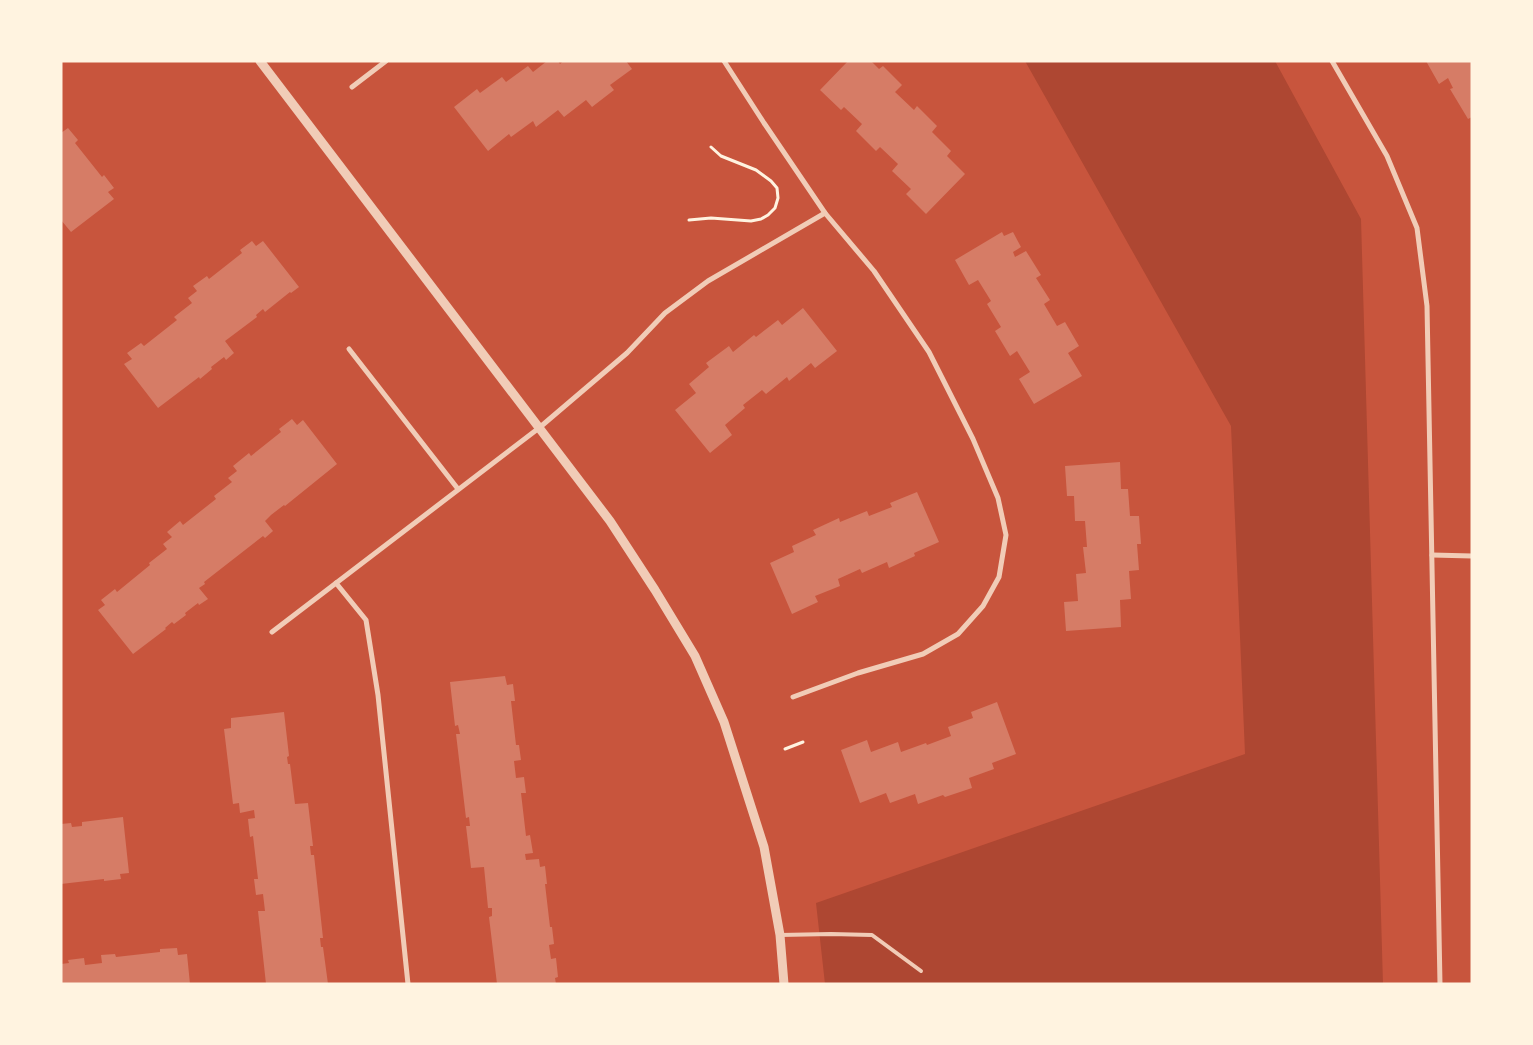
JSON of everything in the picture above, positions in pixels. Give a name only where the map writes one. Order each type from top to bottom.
[{"type":"street","points":[[260,61],[610,521],[695,656],[724,722],[764,848],[780,935],[784,984]]},
{"type":"street","points":[[352,87],[386,61]]},
{"type":"street","points":[[724,61],[825,212],[874,271],[929,352],[973,439],[998,498],[1006,535],[1000,578],[983,606],[958,634],[923,654],[858,673],[793,697]]},
{"type":"street","points":[[1332,61],[1387,156],[1417,228],[1428,306],[1440,984]]},
{"type":"street","points":[[272,632],[540,428],[627,353],[665,314],[708,281],[825,212]]},
{"type":"street","points":[[349,349],[458,489]]},
{"type":"street","points":[[1432,555],[1472,556]]},
{"type":"street","points":[[336,583],[366,620],[378,695],[408,984]]},
{"type":"lane","points":[[780,935],[872,935],[922,971]]},
{"type":"path","points":[[689,220],[711,218],[751,221],[761,219],[775,208],[778,198],[777,188],[771,181],[756,170],[721,156],[711,147]]},
{"type":"path","points":[[785,749],[803,742]]},
{"type":"shaded area","points":[[1025,61],[1275,61],[1361,219],[1383,984],[825,984],[816,903],[1245,754],[1231,426]]},
{"type":"building","points":[[547,61],[558,61],[560,64],[563,61],[626,61],[632,69],[610,85],[614,90],[592,107],[586,100],[564,117],[558,110],[536,127],[533,121],[511,137],[509,134],[488,151],[454,107],[477,89],[480,93],[502,77],[506,82],[528,66],[533,72]]},
{"type":"building","points":[[848,61],[871,61],[879,69],[883,66],[902,85],[895,92],[914,110],[917,106],[937,126],[932,132],[951,151],[947,156],[965,174],[926,214],[906,194],[911,189],[892,171],[898,164],[880,147],[876,151],[856,131],[862,124],[844,107],[841,110],[820,90]]},
{"type":"building","points":[[1426,61],[1472,61],[1472,117],[1468,119],[1450,89],[1453,88],[1448,78],[1439,84]]},
{"type":"building","points":[[68,128],[78,140],[75,143],[102,177],[104,175],[114,188],[108,192],[114,199],[71,232],[61,220],[61,133]]},
{"type":"building","points":[[1002,232],[1004,236],[1013,232],[1021,247],[1013,252],[1015,257],[1026,251],[1041,275],[1036,278],[1050,300],[1044,304],[1057,326],[1065,322],[1079,346],[1068,353],[1082,376],[1034,404],[1019,379],[1030,372],[1017,351],[1010,356],[995,331],[1001,327],[987,304],[991,301],[978,280],[969,285],[955,260]]},
{"type":"building","points":[[252,241],[256,246],[263,241],[299,287],[265,312],[263,309],[256,315],[257,317],[225,341],[234,353],[226,360],[224,357],[200,379],[199,377],[158,408],[124,364],[132,359],[127,353],[141,343],[144,346],[177,320],[174,317],[192,303],[188,298],[197,291],[193,286],[207,276],[209,279],[242,253],[240,250]]},
{"type":"building","points":[[803,308],[837,351],[815,368],[811,363],[789,381],[787,377],[766,394],[762,390],[743,405],[745,408],[725,425],[732,435],[710,453],[675,410],[696,393],[689,384],[709,367],[706,363],[729,346],[733,352],[754,335],[756,337],[778,320],[782,325]]},
{"type":"building","points":[[292,419],[297,425],[303,420],[337,464],[265,521],[273,531],[265,538],[263,536],[204,582],[205,584],[199,588],[208,599],[199,605],[198,603],[174,624],[172,622],[166,629],[133,654],[98,610],[105,605],[101,600],[115,589],[117,592],[167,549],[163,544],[172,537],[167,532],[180,521],[183,525],[216,499],[214,496],[232,482],[228,478],[237,471],[233,466],[249,453],[251,456],[281,432],[279,429]]},
{"type":"building","points":[[1120,462],[1121,489],[1128,489],[1130,516],[1139,516],[1141,544],[1137,544],[1139,570],[1129,571],[1131,599],[1120,600],[1121,627],[1066,631],[1064,602],[1078,601],[1076,574],[1086,573],[1083,547],[1087,547],[1085,521],[1075,521],[1074,496],[1067,496],[1065,466]]},
{"type":"building","points":[[917,492],[939,542],[914,553],[915,556],[889,568],[887,562],[862,573],[860,569],[838,579],[840,586],[815,596],[818,602],[792,614],[770,563],[794,552],[792,546],[816,535],[813,530],[839,518],[840,522],[867,511],[869,516],[892,507],[890,503]]},
{"type":"building","points":[[505,676],[507,685],[513,684],[515,701],[511,701],[516,745],[519,745],[521,760],[514,761],[516,778],[524,777],[526,793],[521,793],[526,836],[530,835],[533,853],[525,854],[526,860],[539,859],[540,867],[545,866],[547,884],[545,884],[554,944],[549,945],[551,959],[556,958],[558,977],[555,978],[556,984],[497,984],[489,917],[492,916],[492,908],[488,908],[484,867],[471,868],[466,826],[470,826],[469,817],[466,818],[456,734],[460,734],[458,725],[455,726],[450,682]]},
{"type":"building","points":[[997,702],[1016,754],[992,763],[994,769],[969,778],[972,788],[945,797],[943,795],[918,804],[915,794],[890,803],[886,793],[860,803],[841,750],[867,740],[871,752],[898,742],[901,752],[926,743],[927,745],[951,736],[948,727],[973,718],[971,712]]},
{"type":"building","points":[[284,712],[289,756],[287,757],[288,764],[290,764],[295,804],[308,803],[313,846],[310,846],[311,855],[314,855],[323,938],[320,938],[328,984],[266,984],[258,911],[265,911],[263,894],[256,895],[254,879],[258,879],[253,836],[250,837],[248,819],[255,818],[254,810],[240,813],[239,803],[233,804],[224,729],[231,728],[231,718]]},
{"type":"building","points":[[123,817],[129,873],[120,874],[121,879],[61,884],[61,824],[71,823],[72,827],[82,826],[82,822]]},
{"type":"building","points":[[177,948],[178,955],[187,954],[190,984],[61,984],[61,964],[69,963],[68,960],[84,958],[85,965],[102,963],[101,955],[115,954],[116,957]]}]
